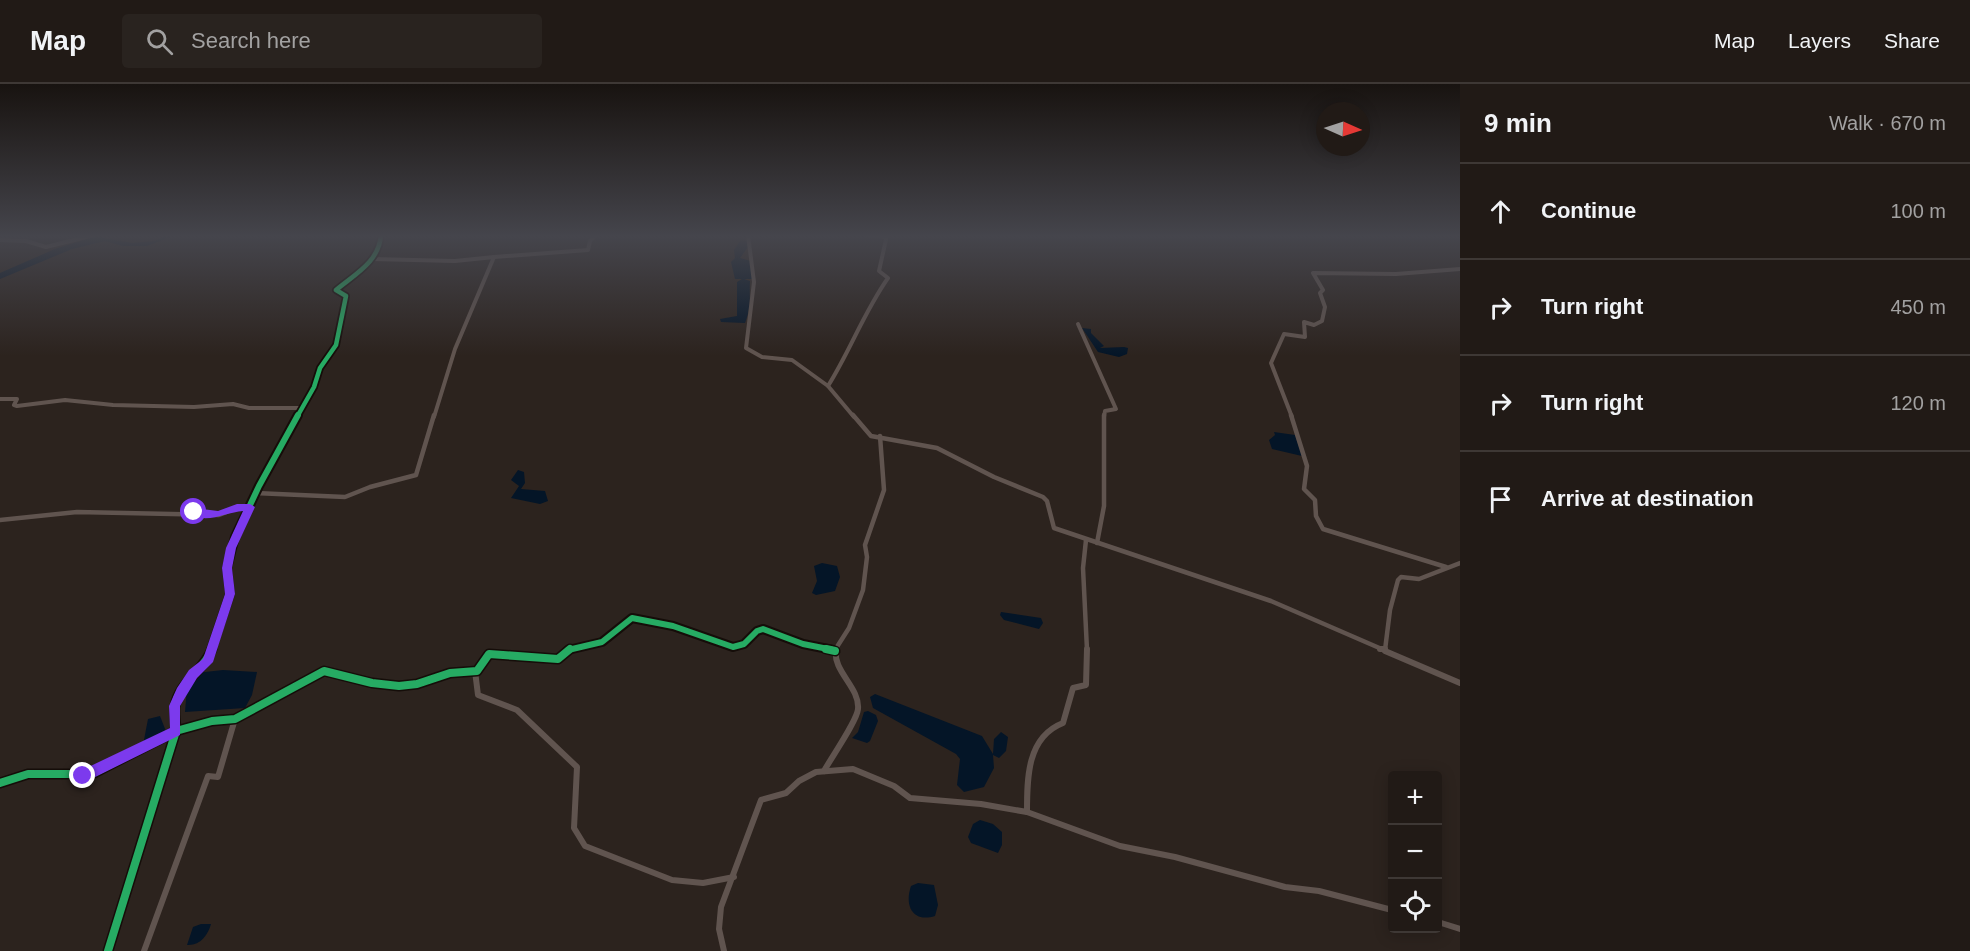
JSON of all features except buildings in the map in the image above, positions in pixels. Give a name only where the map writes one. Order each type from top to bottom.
[{"type":"street","points":[[108,951],[176,731],[174,714],[178,699],[185,684],[207,662],[226,610],[230,594],[227,568],[235,537],[255,493],[314,387],[320,368],[336,345],[341,328],[341,309],[346,296],[336,290],[353,275]]},
{"type":"street","points":[[255,493],[345,497],[370,487],[417,475],[455,349],[486,275]]},
{"type":"street","points":[[754,275],[752,312],[744,343],[746,348],[762,357],[792,360],[828,386],[871,436],[937,448],[994,477],[1043,497],[1047,501],[1054,528],[1271,601],[1460,683]]},
{"type":"street","points":[[828,386],[847,355],[870,304],[888,278],[885,275]]},
{"type":"street","points":[[1314,275],[1323,290],[1320,293],[1325,307],[1322,321],[1314,325],[1304,322],[1305,337],[1284,334],[1271,363],[1298,432],[1306,466],[1304,489],[1315,500],[1316,516],[1323,529],[1446,567]]},
{"type":"street","points":[[1078,324],[1116,409],[1105,411],[1103,420],[1104,506],[1097,543]]},
{"type":"street","points":[[0,399],[17,399],[14,405],[17,406],[65,400],[113,405],[194,407],[233,404],[249,408],[302,408]]},
{"type":"street","points":[[824,771],[858,711],[857,697],[838,665],[835,651],[849,628],[863,590],[867,557],[865,545],[884,490],[880,436]]},
{"type":"street","points":[[0,520],[77,512],[219,514],[237,508],[250,507]]},
{"type":"street","points":[[1027,812],[1026,782],[1036,747],[1045,731],[1063,723],[1073,688],[1086,685],[1088,679],[1083,568],[1086,540]]},
{"type":"street","points":[[1385,651],[1390,610],[1398,580],[1401,577],[1419,579],[1460,563]]},
{"type":"street","points":[[0,783],[28,774],[83,776],[92,774],[176,731],[212,721],[235,719],[324,671],[336,672],[372,683],[399,686],[417,684],[450,673],[475,671],[489,654],[558,659],[572,648],[602,642],[632,618],[673,626],[733,647],[744,644],[757,631],[763,629],[803,644],[835,651]]},
{"type":"street","points":[[475,671],[478,695],[517,710],[577,767],[578,780],[572,822],[578,840],[585,846],[672,880],[703,883],[734,877]]},
{"type":"street","points":[[144,951],[208,776],[218,777],[235,719]]},
{"type":"street","points":[[724,951],[719,928],[721,907],[761,800],[786,794],[800,781],[816,772],[853,769],[867,772],[910,798],[981,804],[1027,812],[1120,846],[1175,857],[1285,887],[1319,891],[1388,909]]},
{"type":"street","points":[[1442,924],[1460,929]]},
{"type":"water","points":[[734,275],[752,275],[752,279],[744,279],[750,281],[749,311],[745,323],[721,322],[720,319],[737,316],[737,282],[742,279],[735,279]]},
{"type":"water","points":[[1082,328],[1091,329],[1091,333],[1104,346],[1100,348],[1124,347],[1128,348],[1127,354],[1119,357],[1098,352]]},
{"type":"water","points":[[1274,432],[1295,435],[1302,456],[1272,449],[1269,440],[1275,435]]},
{"type":"water","points":[[518,470],[524,472],[525,483],[521,489],[545,491],[548,501],[540,504],[511,498],[519,486],[511,480]]},
{"type":"water","points":[[822,563],[837,566],[840,577],[835,591],[816,595],[812,593],[817,581],[814,566]]},
{"type":"water","points":[[1001,612],[1041,618],[1043,623],[1039,629],[1004,620],[1000,615]]},
{"type":"water","points":[[223,670],[257,672],[252,695],[245,708],[185,712],[187,687],[196,673]]},
{"type":"water","points":[[875,694],[982,736],[993,754],[994,739],[1001,732],[1008,737],[1006,751],[999,758],[993,755],[994,768],[984,787],[964,792],[957,785],[960,759],[956,754],[873,708],[870,697]]},
{"type":"water","points":[[868,711],[876,715],[878,721],[867,743],[852,738],[858,732],[864,712]]},
{"type":"water","points":[[160,716],[167,734],[143,745],[148,719]]},
{"type":"water","points":[[980,820],[993,824],[1002,832],[1002,845],[998,853],[971,843],[968,837],[973,824]]},
{"type":"water","points":[[918,883],[934,885],[938,905],[935,916],[921,917],[912,911],[909,893],[911,886]]},
{"type":"water","points":[[211,924],[206,936],[196,944],[187,945],[193,927]]},
{"type":"cycle path","points":[[108,951],[176,731],[175,706],[185,684],[207,662],[226,610],[230,594],[227,568],[235,537],[259,486],[314,387],[320,368],[336,345],[346,296],[336,290],[354,275]]},
{"type":"cycle path","points":[[0,783],[28,774],[83,776],[92,774],[176,731],[212,721],[235,719],[324,671],[372,683],[399,686],[417,684],[450,673],[477,671],[489,654],[558,659],[571,648],[602,642],[632,618],[673,626],[733,647],[744,644],[757,631],[763,629],[803,644],[835,651]]},
{"type":"route","points":[[83,776],[92,774],[176,731],[175,706],[181,692],[193,674],[207,662],[230,594],[227,568],[231,548],[250,507],[237,508],[224,514],[194,512]]}]
